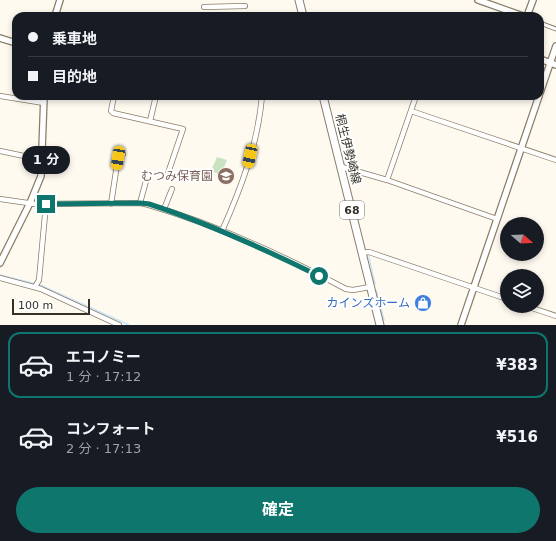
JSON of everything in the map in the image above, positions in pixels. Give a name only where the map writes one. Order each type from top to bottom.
[{"type":"main road","points":[[299,0],[301,12]]},
{"type":"main road","name":"桐生伊勢崎線","points":[[324,100],[342,167],[380,325]]},
{"type":"street","points":[[56,12],[60,0]]},
{"type":"street","points":[[478,0],[512,12]]},
{"type":"street","points":[[528,12],[533,0]]},
{"type":"street","points":[[204,6],[245,6]]},
{"type":"street","points":[[544,24],[556,29]]},
{"type":"street","points":[[0,38],[12,42]]},
{"type":"street","points":[[544,81],[556,46]]},
{"type":"street","points":[[544,60],[556,65]]},
{"type":"street","points":[[0,96],[12,98]]},
{"type":"street","points":[[0,263],[30,203],[41,176],[43,160],[44,103],[25,100]]},
{"type":"street","points":[[113,100],[111,111],[113,113],[183,129],[167,176]]},
{"type":"street","points":[[150,121],[155,100]]},
{"type":"street","points":[[222,232],[247,171],[262,100]]},
{"type":"street","points":[[387,180],[415,100]]},
{"type":"street","points":[[460,325],[538,100]]},
{"type":"street","points":[[411,111],[556,160]]},
{"type":"street","points":[[0,151],[43,160]]},
{"type":"street","points":[[111,204],[118,158],[123,154]]},
{"type":"street","points":[[342,167],[387,180],[497,219]]},
{"type":"street","points":[[140,203],[146,182]]},
{"type":"street","points":[[164,209],[172,189]]},
{"type":"street","points":[[0,199],[46,204],[140,203],[164,209],[281,256],[346,289],[353,290],[370,286]]},
{"type":"street","points":[[35,287],[38,280],[46,204]]},
{"type":"street","points":[[362,253],[369,252],[500,297]]},
{"type":"street","points":[[0,278],[35,287],[119,325]]},
{"type":"street","points":[[544,312],[556,316]]},
{"type":"green space","points":[[217,157],[227,160],[221,175],[211,171]]},
{"type":"waterway","points":[[369,257],[375,284]]},
{"type":"waterway","points":[[0,275],[40,285],[129,325]]},
{"type":"waterway","points":[[376,290],[384,320]]},
{"type":"place","name":"むつみ保育園","points":[[226,176]]},
{"type":"place","name":"カインズホーム","points":[[423,303]]},
{"type":"route","points":[[46,204],[149,204],[281,256],[319,276]]}]
